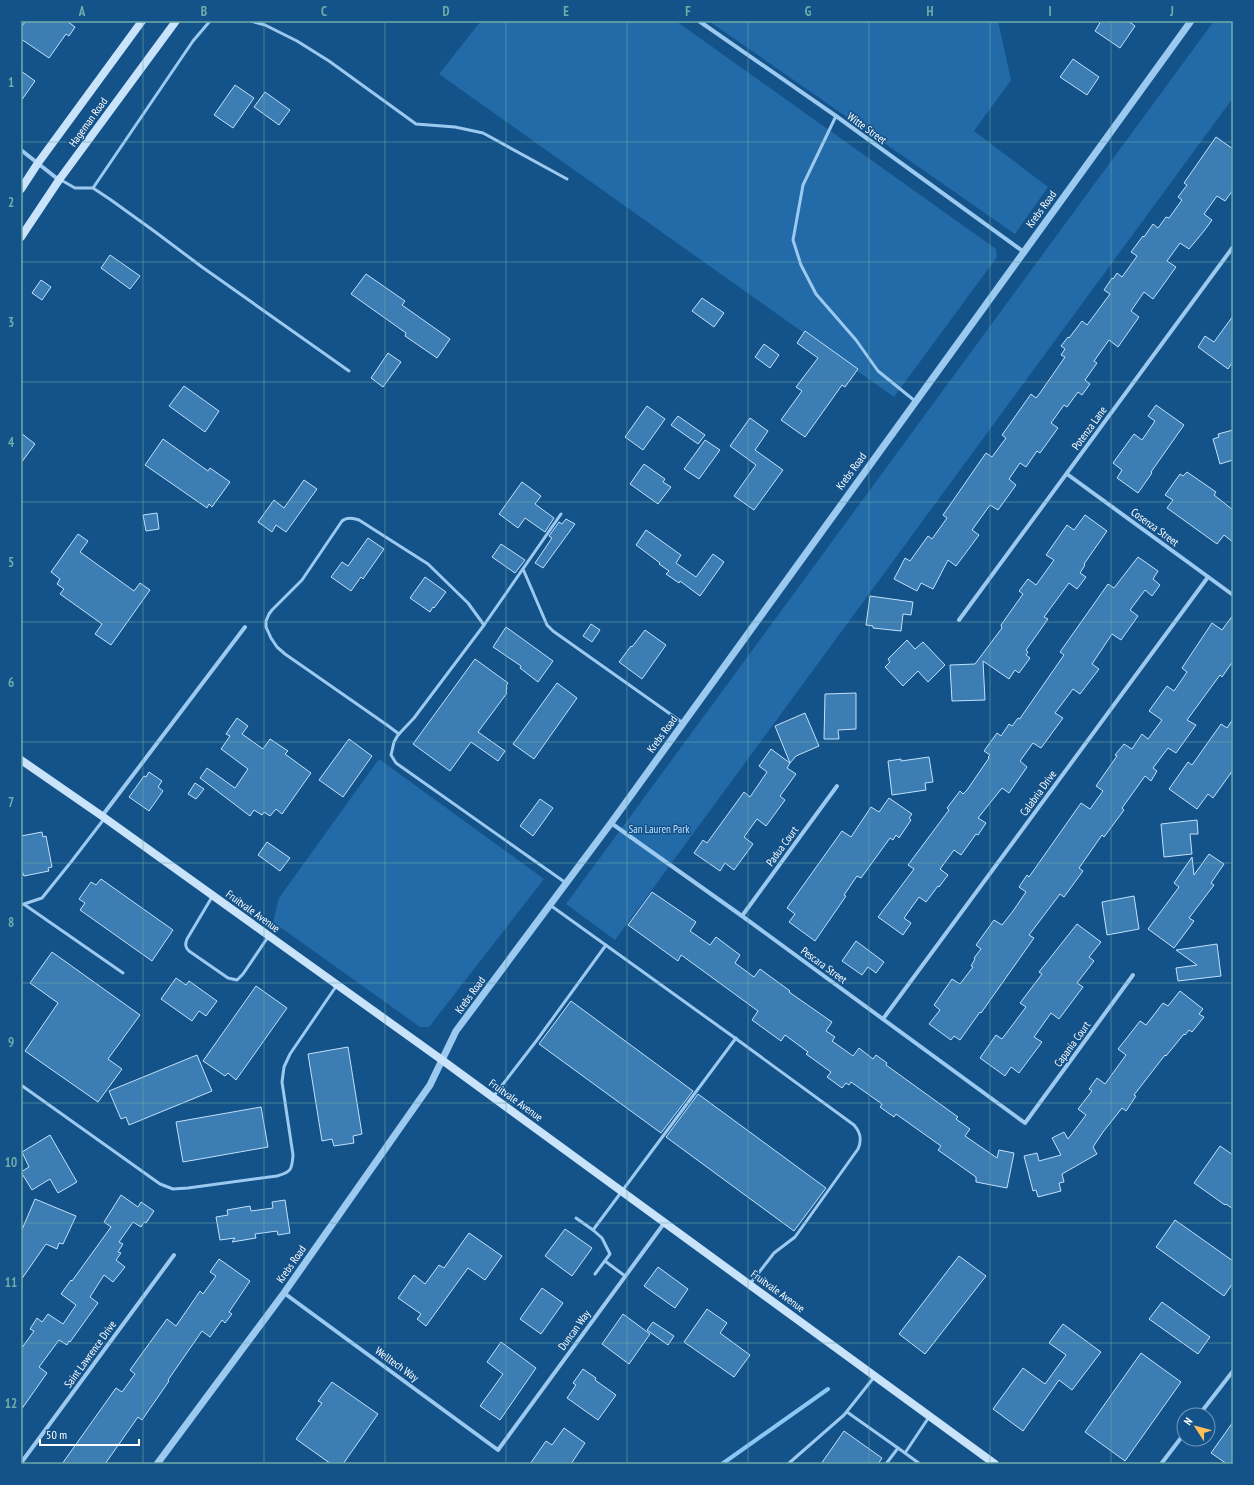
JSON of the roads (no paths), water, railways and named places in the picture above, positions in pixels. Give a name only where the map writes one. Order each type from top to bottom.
[{"type":"main road","name":"Hageman Road","points":[[21,189],[38,163],[142,21]]},
{"type":"main road","name":"Hageman Road","points":[[21,237],[59,180],[176,21]]},
{"type":"main road","name":"Fruitvale Avenue","points":[[21,760],[104,817],[442,1060],[994,1464]]},
{"type":"street","name":"Witte Street","points":[[699,21],[836,116],[1024,252]]},
{"type":"street","name":"Krebs Road","points":[[157,1464],[284,1293],[430,1085],[456,1032],[683,723],[1191,21]]},
{"type":"street","points":[[21,150],[59,180]]},
{"type":"street","name":"Potenza Lane","points":[[959,620],[1233,247]]},
{"type":"street","name":"Cosenza Street","points":[[1067,474],[1233,596]]},
{"type":"street","name":"Calabria Drive","points":[[883,1019],[1208,577]]},
{"type":"street","points":[[104,817],[245,627]]},
{"type":"street","name":"Padua Court","points":[[742,916],[837,786]]},
{"type":"street","name":"Pescara Street","points":[[610,823],[742,916],[1024,1123]]},
{"type":"street","name":"Capania Court","points":[[1024,1123],[1133,975]]},
{"type":"street","name":"Duncan Way","points":[[498,1450],[665,1222]]},
{"type":"street","name":"Saint Lawrence Drive","points":[[21,1463],[174,1255]]},
{"type":"street","name":"Welltech Way","points":[[284,1293],[498,1450]]},
{"type":"street","points":[[1205,1407],[1233,1370]]},
{"type":"street","points":[[1161,1464],[1176,1444]]},
{"type":"lane","points":[[93,188],[193,41],[210,21]]},
{"type":"lane","points":[[251,21],[265,24],[297,41],[329,61],[416,124],[455,127],[483,133],[567,179]]},
{"type":"lane","points":[[836,116],[803,185],[793,240],[800,265],[816,294],[856,340],[878,371],[915,401]]},
{"type":"lane","points":[[59,180],[75,188],[93,188],[350,371]]},
{"type":"lane","points":[[561,514],[484,625],[414,718],[399,734],[391,755],[396,763],[566,883]]},
{"type":"lane","points":[[399,734],[277,647],[270,638],[266,627],[266,621],[272,610],[302,580],[342,521],[351,518],[359,520],[428,564],[468,603],[484,625]]},
{"type":"lane","points":[[523,569],[547,624],[553,631],[683,723]]},
{"type":"lane","points":[[23,905],[42,898],[72,862],[104,817]]},
{"type":"lane","points":[[213,896],[187,939],[185,943],[186,948],[228,978],[237,980],[243,974],[269,936]]},
{"type":"lane","points":[[23,905],[123,973]]},
{"type":"lane","points":[[550,905],[736,1038],[854,1125],[858,1130],[861,1143],[858,1149],[795,1237],[774,1253],[750,1284]]},
{"type":"lane","points":[[493,1097],[537,1040],[606,945]]},
{"type":"lane","points":[[21,1086],[160,1184],[173,1189],[277,1176],[288,1173],[293,1166],[293,1155],[282,1082],[284,1068],[290,1054],[338,985]]},
{"type":"lane","points":[[593,1230],[736,1038]]},
{"type":"lane","points":[[576,1218],[602,1238],[610,1254],[595,1274]]},
{"type":"lane","points":[[605,1261],[625,1276]]},
{"type":"lane","points":[[788,1464],[847,1412],[875,1376]]},
{"type":"lane","points":[[847,1412],[920,1464]]},
{"type":"lane","points":[[905,1453],[930,1416]]},
{"type":"lane","points":[[886,1464],[898,1448]]},
{"type":"waterway","points":[[722,1464],[828,1389]]},
{"type":"park label","name":"San Lauren Park","points":[[659,829]]}]
